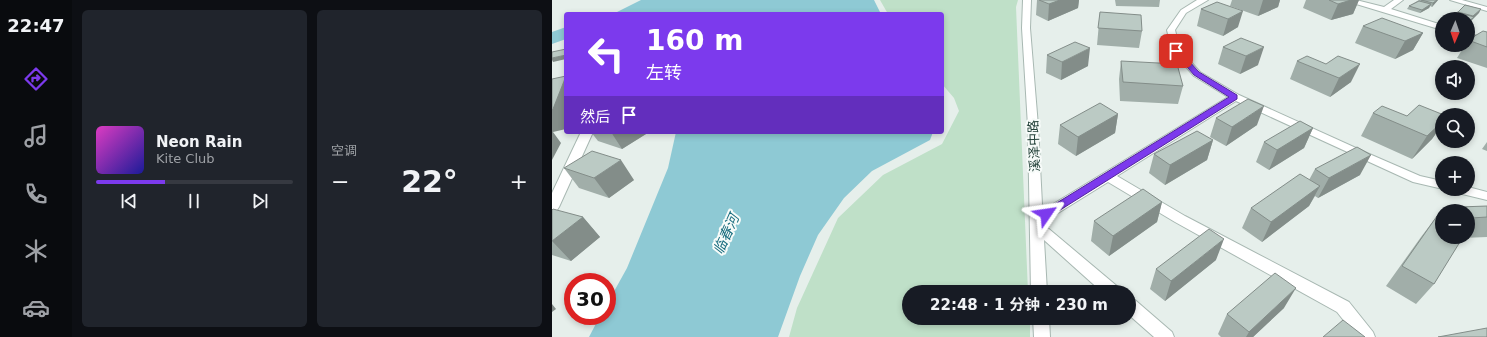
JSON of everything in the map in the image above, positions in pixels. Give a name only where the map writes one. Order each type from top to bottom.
[{"type":"street","name":"溪泽中路","points":[[1027,0],[1026,28],[1033,126],[1039,285]]},
{"type":"street","points":[[1199,0],[1179,14],[1171,30],[1176,51],[1197,74],[1235,97],[1363,156],[1417,179],[1435,183]]},
{"type":"street","points":[[1347,0],[1435,26]]},
{"type":"street","points":[[1385,10],[1399,0]]},
{"type":"street","points":[[1454,0],[1487,9]]},
{"type":"street","points":[[1475,38],[1487,42]]},
{"type":"street","points":[[1105,285],[1037,223],[1108,176],[1235,97]]},
{"type":"street","points":[[552,207],[586,134]]},
{"type":"street","points":[[1108,176],[1180,219],[1343,307],[1367,337]]},
{"type":"street","points":[[1475,193],[1487,196]]},
{"type":"street","points":[[1136,312],[1166,337]]},
{"type":"street","points":[[1041,325],[1042,337]]},
{"type":"green space","points":[[880,0],[1018,0],[1016,7],[1028,285],[902,285],[902,325],[1030,325],[1030,337],[789,337],[797,308],[838,218],[883,175],[942,144],[959,111],[954,98],[944,86],[944,12],[887,12]]},
{"type":"water","points":[[641,0],[874,0],[880,12],[677,12],[617,12]]},
{"type":"water","points":[[564,28],[564,40],[552,44],[552,32]]},
{"type":"water","name":"临春河","points":[[676,134],[932,134],[930,140],[872,171],[844,198],[818,235],[800,276],[778,337],[589,337],[595,325],[616,325],[616,288],[627,268],[668,168]]},
{"type":"building","points":[[1039,0],[1060,0],[1049,4]]},
{"type":"building","points":[[1329,0],[1351,0],[1338,4]]},
{"type":"building","points":[[1421,0],[1437,0],[1433,3]]},
{"type":"building","points":[[1419,1],[1431,4],[1422,10],[1409,6]]},
{"type":"building","points":[[1217,2],[1243,11],[1228,19],[1201,9]]},
{"type":"building","points":[[1465,5],[1481,9],[1475,14],[1475,12],[1458,12]]},
{"type":"building","points":[[1100,12],[1141,15],[1142,31],[1098,28]]},
{"type":"building","points":[[1382,18],[1423,33],[1405,41],[1363,26]]},
{"type":"building","points":[[1483,31],[1487,32],[1487,47],[1475,43],[1475,36]]},
{"type":"building","points":[[1241,38],[1264,47],[1246,56],[1223,47]]},
{"type":"building","points":[[1075,42],[1090,48],[1062,62],[1047,55]]},
{"type":"building","points":[[564,49],[564,55],[552,58],[552,52]]},
{"type":"building","points":[[1307,56],[1326,64],[1338,56],[1360,64],[1339,78],[1297,61]]},
{"type":"building","points":[[1121,61],[1177,64],[1183,86],[1123,82]]},
{"type":"building","points":[[564,76],[564,81],[552,110],[552,79]]},
{"type":"building","points":[[1248,99],[1264,106],[1232,127],[1216,118]]},
{"type":"building","points":[[1100,103],[1118,114],[1078,137],[1060,125]]},
{"type":"building","points":[[1419,105],[1435,111],[1435,129],[1427,136],[1373,113],[1382,106],[1407,116]]},
{"type":"building","points":[[1300,121],[1313,128],[1277,150],[1264,142]]},
{"type":"building","points":[[1197,131],[1213,140],[1170,165],[1154,154]]},
{"type":"building","points":[[1357,147],[1371,155],[1329,178],[1315,169]]},
{"type":"building","points":[[592,151],[621,160],[594,178],[564,168]]},
{"type":"building","points":[[1300,174],[1320,186],[1271,222],[1251,208]]},
{"type":"building","points":[[1143,189],[1162,202],[1113,236],[1094,221]]},
{"type":"building","points":[[1475,206],[1487,206],[1487,217],[1475,218]]},
{"type":"building","points":[[552,210],[583,217],[552,241]]},
{"type":"building","points":[[1435,219],[1435,244],[1459,244],[1434,284],[1402,266]]},
{"type":"building","points":[[1209,229],[1224,239],[1171,281],[1156,269]]},
{"type":"building","points":[[1275,273],[1296,288],[1249,332],[1227,314]]},
{"type":"building","points":[[1343,320],[1365,337],[1323,337]]},
{"type":"building","points":[[1487,328],[1487,337],[1438,337]]},
{"type":"route","points":[[1046,214],[1235,97],[1197,74],[1176,51]]}]
